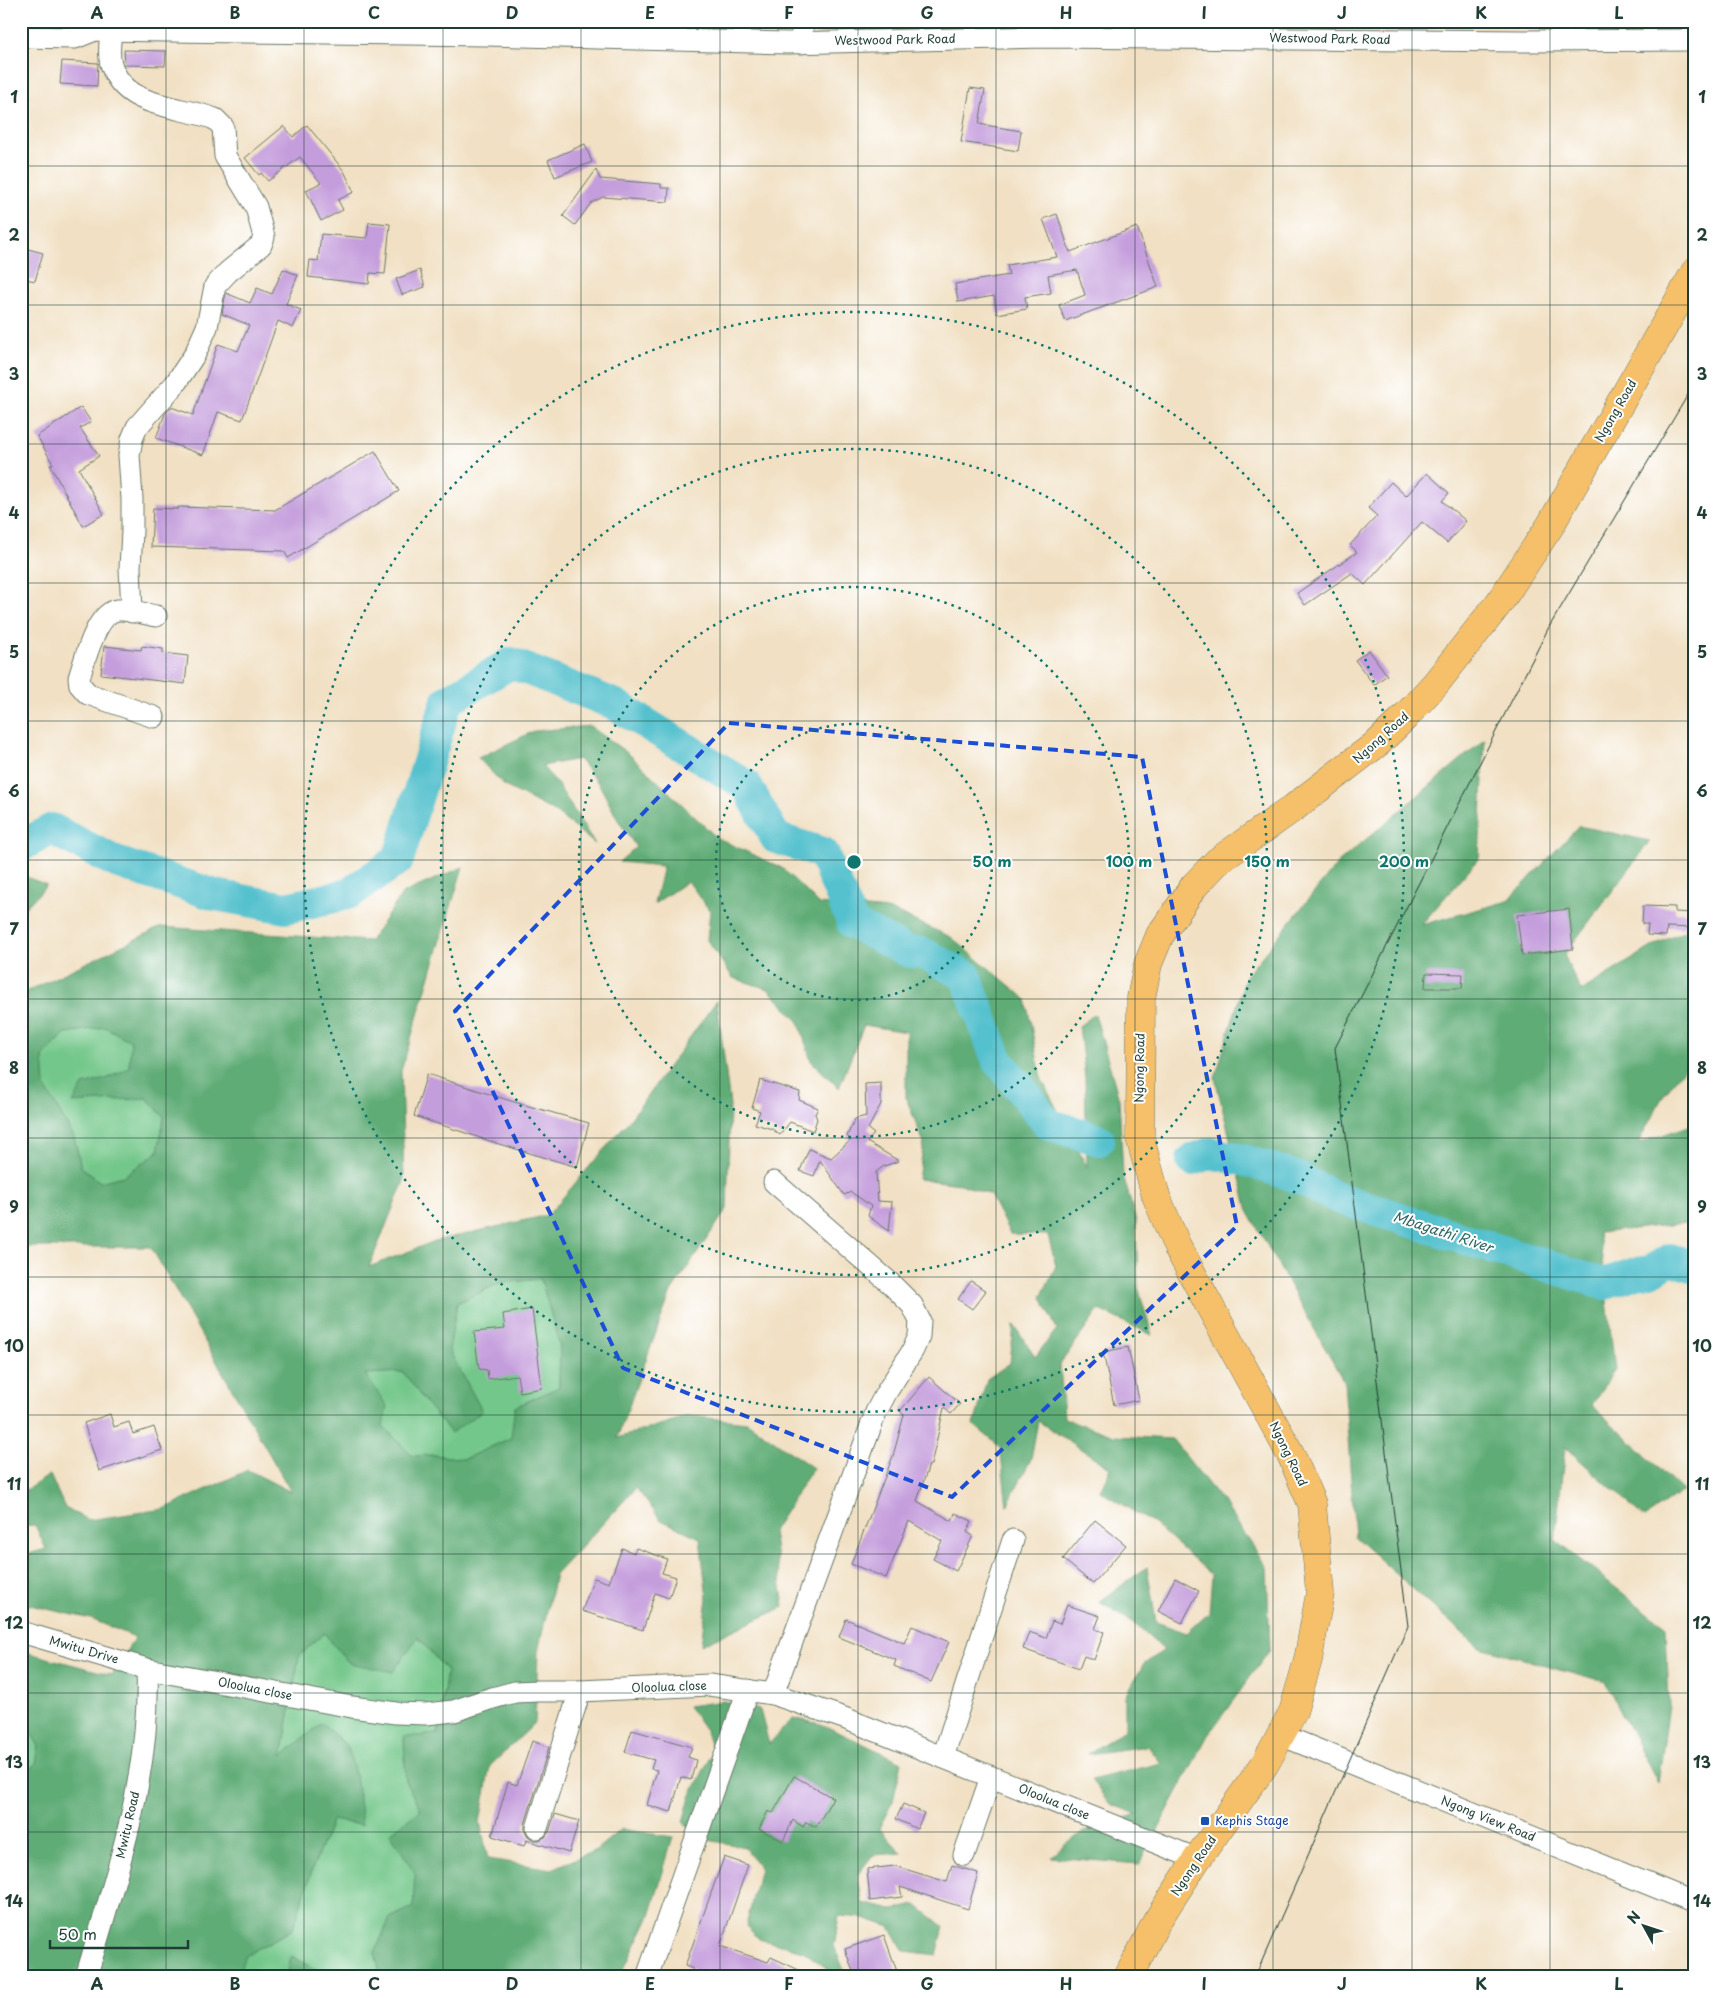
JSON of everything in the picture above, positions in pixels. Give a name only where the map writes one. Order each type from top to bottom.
[{"type":"main road","name":"Ngong Road","points":[[1128,1977],[1157,1921],[1197,1859],[1265,1764],[1293,1712],[1308,1660],[1320,1593],[1312,1504],[1292,1457],[1176,1246],[1156,1196],[1140,1138],[1141,998],[1148,964],[1160,935],[1194,886],[1218,862],[1379,742],[1436,683],[1499,603],[1550,526],[1695,272]]},
{"type":"street","points":[[790,21],[794,43]]},
{"type":"street","points":[[794,43],[803,21]]},
{"type":"street","points":[[100,26],[110,62],[117,78],[127,91],[143,100],[215,119],[223,128],[225,156],[256,207],[264,237],[261,245],[228,272],[215,286],[207,326],[195,354],[175,384],[137,427],[132,439],[129,455],[132,499],[130,568],[132,612]]},
{"type":"street","name":"Westwood Park Road","points":[[21,37],[74,38],[100,26],[469,28],[794,43],[1044,37],[1523,41],[1695,40]]},
{"type":"street","points":[[154,717],[88,694],[80,684],[79,678],[98,624],[110,612],[118,610],[156,616]]},
{"type":"street","points":[[773,1694],[876,1412],[913,1350],[919,1336],[920,1320],[912,1305],[890,1282],[774,1182]]},
{"type":"street","points":[[943,1757],[1013,1540]]},
{"type":"street","name":"Mwitu Drive","points":[[21,1632],[147,1669]]},
{"type":"street","name":"Oloolua close","points":[[147,1669],[352,1708],[396,1713],[426,1714],[454,1711],[489,1698],[515,1692],[709,1685],[773,1694],[844,1718],[1197,1859]]},
{"type":"street","name":"Mwitu Road","points":[[86,1977],[124,1848],[138,1779],[146,1731],[147,1669]]},
{"type":"street","points":[[647,1977],[748,1690]]},
{"type":"street","points":[[537,1828],[580,1691]]},
{"type":"street","name":"Ngong View Road","points":[[1281,1735],[1695,1903]]},
{"type":"street","points":[[964,1855],[991,1777]]},
{"type":"highlighted area","points":[[729,723],[1142,757],[1237,1226],[952,1497],[623,1368],[455,1011]]},
{"type":"green space","points":[[590,726],[630,755],[717,838],[782,868],[819,904],[890,910],[951,937],[1026,999],[1041,1078],[1087,1167],[1085,1078],[1079,1026],[1095,1014],[1119,1099],[1123,1175],[1136,1221],[1138,1287],[1152,1335],[1099,1310],[1060,1364],[1064,1418],[1114,1436],[1172,1439],[1226,1506],[1267,1567],[1270,1650],[1208,1735],[1139,1864],[1051,1857],[1081,1833],[1137,1814],[1110,1804],[1091,1780],[1161,1763],[1148,1746],[1087,1754],[1125,1730],[1125,1697],[1143,1665],[1164,1650],[1132,1622],[1099,1602],[1147,1567],[1156,1622],[1187,1633],[1209,1613],[1212,1575],[1154,1524],[1100,1491],[1110,1468],[1038,1421],[1031,1459],[1007,1506],[1000,1447],[974,1425],[987,1379],[1010,1363],[1014,1325],[1035,1357],[1057,1329],[1041,1297],[1056,1266],[1048,1235],[1010,1234],[990,1195],[961,1184],[918,1179],[924,1143],[906,1098],[906,1032],[864,1025],[839,1088],[811,1061],[799,1022],[768,989],[733,978],[707,940],[710,911],[688,881],[654,904],[663,866],[619,862],[636,847],[618,820],[599,784],[579,759],[542,766],[558,785],[595,844],[555,812],[505,786],[478,758],[534,731]]},
{"type":"green space","points":[[1485,739],[1479,858],[1421,925],[1508,901],[1579,826],[1650,841],[1564,955],[1581,991],[1658,943],[1692,928],[1695,931],[1695,1054],[1663,1096],[1638,1143],[1695,1124],[1695,1222],[1599,1233],[1615,1369],[1592,1405],[1683,1491],[1645,1518],[1565,1447],[1555,1540],[1666,1627],[1669,1706],[1658,1784],[1606,1682],[1477,1646],[1355,1537],[1344,1382],[1248,1211],[1215,1078],[1246,976],[1338,863]]},
{"type":"green space","points":[[463,867],[401,1071],[404,1181],[369,1267],[435,1241],[548,1215],[632,1117],[717,1000],[730,1106],[727,1209],[671,1292],[617,1438],[689,1416],[747,1422],[813,1468],[773,1531],[784,1607],[701,1645],[707,1598],[700,1538],[661,1520],[636,1488],[555,1575],[538,1652],[535,1723],[490,1766],[480,1822],[488,1859],[552,1869],[596,1850],[621,1829],[673,1837],[651,1913],[620,1977],[381,1977],[375,1952],[390,1918],[413,1907],[415,1873],[390,1833],[421,1810],[406,1783],[404,1737],[438,1734],[447,1671],[418,1637],[393,1672],[349,1663],[324,1633],[299,1656],[282,1756],[322,1723],[348,1747],[357,1782],[362,1825],[332,1820],[313,1867],[293,1929],[245,1956],[237,1977],[21,1977],[21,1778],[36,1764],[39,1746],[21,1717],[21,1651],[112,1675],[135,1637],[91,1619],[21,1603],[21,1556],[46,1549],[35,1525],[21,1526],[21,1493],[50,1475],[65,1508],[88,1520],[164,1509],[248,1470],[291,1492],[151,1247],[21,1247],[21,994],[161,927],[370,941],[403,893]],"holes":[[[105,1027],[131,1041],[129,1068],[106,1079],[83,1085],[73,1103],[147,1098],[164,1117],[158,1152],[124,1176],[100,1182],[81,1167],[74,1137],[45,1087],[43,1057],[65,1033]],[[541,1279],[560,1346],[559,1387],[515,1407],[511,1438],[464,1459],[434,1455],[412,1456],[383,1426],[387,1406],[365,1374],[403,1372],[451,1433],[482,1411],[449,1350],[457,1303],[500,1283]]]},
{"type":"green space","points":[[21,875],[47,885],[21,912]]},
{"type":"green space","points":[[105,1027],[131,1041],[129,1068],[106,1079],[83,1085],[115,1100],[147,1098],[164,1117],[158,1152],[124,1176],[100,1182],[81,1167],[74,1137],[45,1087],[43,1057],[65,1033]]},
{"type":"green space","points":[[541,1279],[560,1346],[559,1387],[515,1407],[511,1438],[464,1459],[434,1455],[412,1456],[383,1426],[364,1374],[403,1372],[426,1403],[482,1411],[449,1350],[457,1303],[500,1283]]},
{"type":"green space","points":[[324,1633],[349,1663],[418,1637],[447,1671],[438,1734],[404,1738],[406,1783],[421,1810],[390,1833],[416,1873],[413,1907],[390,1918],[375,1952],[381,1977],[330,1977],[292,1956],[287,1977],[237,1977],[244,1956],[293,1929],[313,1867],[332,1820],[361,1825],[322,1723],[282,1757],[299,1656]]},
{"type":"green space","points":[[723,1701],[760,1710],[769,1744],[793,1718],[821,1724],[902,1762],[893,1801],[879,1828],[902,1853],[873,1855],[858,1874],[862,1903],[893,1910],[916,1905],[944,1927],[937,1955],[904,1951],[890,1927],[864,1918],[839,1916],[834,1946],[847,1977],[829,1977],[828,1969],[803,1951],[759,1939],[746,1926],[760,1868],[745,1847],[708,1840],[683,1822],[690,1797],[713,1752],[705,1730],[688,1706]]},
{"type":"green space","points":[[21,1717],[39,1746],[36,1764],[21,1778]]},
{"type":"green space","points":[[291,1956],[330,1977],[287,1977]]},
{"type":"building","points":[[124,50],[166,51],[165,66],[125,65]]},
{"type":"building","points":[[62,61],[98,63],[97,86],[60,84]]},
{"type":"building","points":[[970,88],[985,90],[979,124],[1021,131],[1018,151],[961,142]]},
{"type":"building","points":[[307,125],[344,171],[354,192],[338,200],[343,210],[321,221],[306,190],[321,183],[300,157],[268,181],[261,173],[259,175],[245,158],[284,126],[293,137]]},
{"type":"building","points":[[585,144],[592,162],[555,177],[548,160]]},
{"type":"building","points":[[596,170],[600,179],[661,184],[661,188],[669,188],[668,202],[603,197],[591,203],[575,225],[563,216]]},
{"type":"building","points":[[1057,214],[1070,252],[1137,227],[1158,287],[1065,321],[1059,305],[1085,295],[1077,270],[1048,275],[1051,293],[1025,297],[1027,309],[997,314],[994,296],[958,302],[955,284],[1009,275],[1007,265],[1057,257],[1043,219]]},
{"type":"building","points":[[369,222],[390,224],[385,274],[370,273],[369,284],[308,277],[310,260],[318,261],[321,234],[367,238]]},
{"type":"building","points":[[21,247],[43,253],[35,281],[21,278]]},
{"type":"building","points":[[283,269],[298,275],[286,304],[301,310],[293,328],[278,321],[242,420],[218,412],[203,455],[156,438],[165,414],[171,407],[193,415],[218,344],[238,351],[249,325],[222,314],[226,293],[250,303],[257,288],[272,294]]},
{"type":"building","points":[[420,270],[425,287],[402,295],[396,279]]},
{"type":"building","points":[[81,407],[91,422],[80,428],[99,456],[79,469],[104,514],[83,526],[50,465],[53,464],[37,436]]},
{"type":"building","points":[[375,451],[399,491],[288,558],[284,551],[151,547],[153,508],[275,510]]},
{"type":"building","points":[[1427,473],[1449,493],[1442,501],[1466,521],[1447,543],[1422,522],[1365,585],[1352,573],[1305,605],[1297,593],[1357,552],[1350,545],[1377,516],[1368,508],[1391,482],[1406,496]]},
{"type":"building","points":[[104,646],[141,650],[142,646],[163,649],[163,653],[188,656],[185,684],[101,674]]},
{"type":"building","points":[[1369,650],[1387,675],[1374,685],[1355,660]]},
{"type":"building","points":[[1643,906],[1675,907],[1675,912],[1695,913],[1695,928],[1667,927],[1666,936],[1647,935],[1648,924],[1642,924]]},
{"type":"building","points":[[1569,909],[1573,949],[1522,955],[1517,915]]},
{"type":"building","points":[[1426,973],[1463,974],[1462,988],[1425,988]]},
{"type":"building","points":[[427,1074],[511,1101],[589,1123],[577,1167],[414,1116]]},
{"type":"building","points":[[760,1080],[800,1092],[799,1100],[818,1108],[815,1114],[817,1119],[813,1131],[790,1122],[780,1135],[772,1129],[755,1124],[760,1111],[752,1108]]},
{"type":"building","points":[[881,1083],[881,1104],[868,1129],[874,1134],[867,1142],[899,1161],[884,1166],[876,1172],[878,1201],[892,1202],[889,1231],[868,1216],[871,1206],[851,1192],[844,1195],[820,1160],[814,1176],[800,1171],[809,1149],[831,1158],[851,1140],[847,1136],[855,1119],[866,1116],[865,1084]]},
{"type":"building","points":[[971,1281],[986,1291],[972,1309],[958,1299]]},
{"type":"building","points":[[532,1309],[542,1388],[520,1392],[517,1375],[488,1379],[487,1370],[479,1369],[474,1332],[505,1329],[503,1314]]},
{"type":"building","points":[[1128,1347],[1139,1400],[1114,1405],[1103,1352]]},
{"type":"building","points":[[929,1377],[960,1404],[951,1414],[944,1408],[931,1465],[929,1465],[917,1501],[952,1521],[955,1513],[972,1521],[967,1532],[973,1536],[956,1571],[933,1559],[942,1541],[909,1521],[886,1578],[851,1564],[893,1456],[904,1415],[900,1411]]},
{"type":"building","points":[[110,1414],[114,1427],[129,1422],[133,1434],[154,1427],[162,1450],[99,1471],[84,1423]]},
{"type":"building","points":[[1095,1520],[1126,1545],[1093,1584],[1063,1559]]},
{"type":"building","points":[[622,1548],[634,1553],[636,1548],[667,1559],[662,1573],[676,1577],[669,1598],[655,1593],[643,1630],[582,1611],[594,1578],[609,1583]]},
{"type":"building","points":[[1175,1578],[1199,1591],[1182,1623],[1158,1611]]},
{"type":"building","points":[[1067,1605],[1100,1616],[1095,1629],[1104,1632],[1094,1660],[1084,1656],[1079,1669],[1023,1649],[1029,1632],[1046,1638],[1052,1621],[1060,1624]]},
{"type":"building","points":[[846,1619],[904,1643],[912,1626],[949,1642],[931,1682],[894,1666],[896,1660],[839,1637]]},
{"type":"building","points":[[632,1730],[692,1747],[688,1757],[696,1760],[691,1780],[681,1777],[671,1812],[647,1805],[657,1770],[651,1769],[654,1760],[625,1752]]},
{"type":"building","points":[[532,1741],[549,1747],[525,1824],[525,1831],[533,1840],[539,1840],[549,1832],[555,1814],[579,1821],[569,1853],[526,1840],[524,1846],[492,1836],[508,1782],[517,1785]]},
{"type":"building","points":[[794,1776],[833,1798],[816,1827],[806,1822],[803,1827],[793,1820],[783,1841],[759,1829],[768,1811],[773,1813]]},
{"type":"building","points":[[903,1804],[924,1813],[917,1829],[896,1819]]},
{"type":"building","points":[[724,1857],[748,1865],[720,1946],[768,1962],[771,1957],[814,1977],[691,1977],[693,1969],[685,1966]]},
{"type":"building","points":[[952,1865],[978,1873],[968,1909],[900,1887],[902,1897],[870,1901],[867,1869],[895,1866],[947,1882]]},
{"type":"building","points":[[884,1935],[899,1977],[855,1977],[845,1949]]},
{"type":"waterway","points":[[21,846],[52,829],[116,862],[215,895],[286,908],[348,894],[398,860],[447,701],[511,663],[614,704],[746,785],[776,838],[823,853],[853,924],[909,952],[923,953],[966,976],[997,1059],[1048,1124],[1099,1140]]},
{"type":"waterway","name":"Mbagathi River","points":[[1192,1160],[1210,1153],[1244,1160],[1294,1176],[1338,1198],[1604,1284],[1636,1273],[1651,1271],[1670,1259],[1695,1267]]},
{"type":"tram line","points":[[1255,1977],[1408,1626],[1335,1048],[1549,627],[1695,383]]},
{"type":"place","name":"Kephis Stage","points":[[1205,1821]]}]
